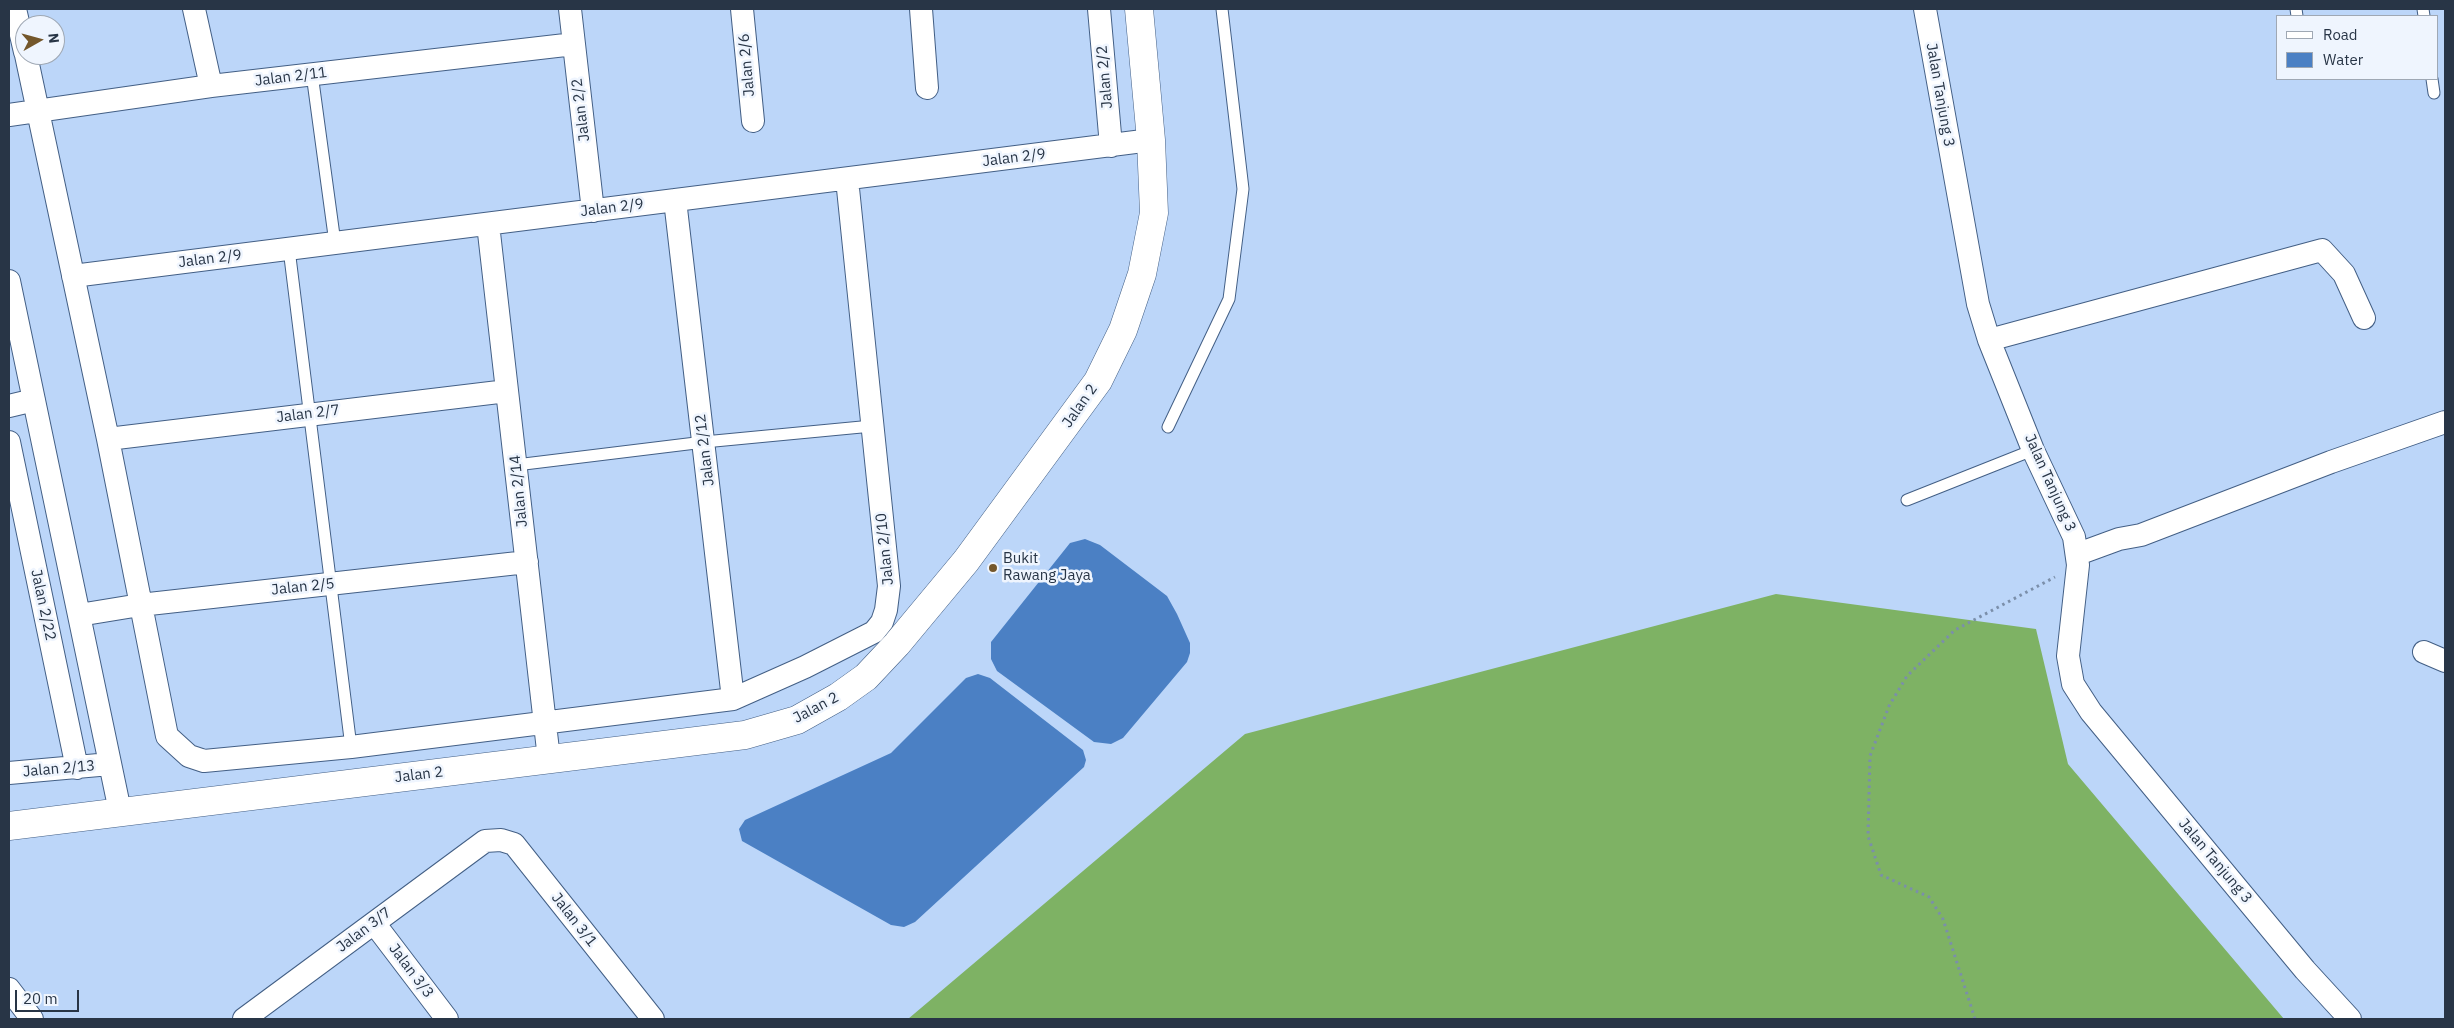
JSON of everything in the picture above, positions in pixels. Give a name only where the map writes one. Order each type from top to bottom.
[{"type":"street","points":[[194,9],[210,86]]},
{"type":"street","name":"Jalan 2/2","points":[[570,9],[593,211]]},
{"type":"street","name":"Jalan 2/6","points":[[742,9],[753,121]]},
{"type":"street","points":[[922,9],[927,88]]},
{"type":"street","name":"Jalan 2/2","points":[[1099,9],[1111,146]]},
{"type":"street","name":"Jalan 2","points":[[9,826],[745,735],[797,720],[838,697],[866,677],[897,644],[966,561],[1098,381],[1123,330],[1142,274],[1154,213],[1151,140],[1138,9]]},
{"type":"street","name":"Jalan Tanjung 3","points":[[1925,9],[1978,304],[1989,340],[2033,450],[2074,537],[2078,560],[2068,656],[2073,684],[2091,712],[2305,970],[2350,1019]]},
{"type":"street","name":"Jalan 2/11","points":[[9,115],[38,109],[210,86],[574,44]]},
{"type":"street","name":"Jalan 2/10","points":[[28,65],[108,439],[167,736],[189,756],[204,761],[351,747],[733,699],[806,668],[874,632],[882,622],[889,601],[889,586],[847,179]]},
{"type":"street","name":"Jalan 2/9","points":[[73,276],[1151,140]]},
{"type":"street","name":"Jalan 2/12","points":[[675,200],[733,699]]},
{"type":"street","name":"Jalan 2/14","points":[[488,224],[549,759]]},
{"type":"street","points":[[1989,340],[2322,250],[2344,274],[2364,318]]},
{"type":"street","points":[[9,281],[120,811]]},
{"type":"street","name":"Jalan 2/7","points":[[108,439],[507,391]]},
{"type":"street","points":[[9,406],[34,400]]},
{"type":"street","points":[[2078,560],[2119,539],[2141,535],[2331,462],[2445,422]]},
{"type":"street","name":"Jalan 2/22","points":[[9,442],[77,768]]},
{"type":"street","name":"Jalan 2/5","points":[[79,615],[140,605],[527,562]]},
{"type":"street","points":[[2424,652],[2445,661]]},
{"type":"street","name":"Jalan 2/13","points":[[9,773],[110,764]]},
{"type":"street","name":"Jalan 3/1","points":[[484,841],[501,840],[514,844],[653,1019]]},
{"type":"street","name":"Jalan 3/7","points":[[244,1019],[484,841]]},
{"type":"street","name":"Jalan 3/3","points":[[374,923],[447,1019]]},
{"type":"street","points":[[9,990],[32,1019]]},
{"type":"lane","points":[[1168,427],[1229,299],[1243,189],[1222,9]]},
{"type":"lane","points":[[312,74],[335,243]]},
{"type":"lane","points":[[2432,80],[2434,93]]},
{"type":"lane","points":[[289,249],[308,414],[351,747]]},
{"type":"lane","points":[[516,465],[704,442],[872,426]]},
{"type":"lane","points":[[1907,500],[2033,450]]},
{"type":"path","points":[[1975,1019],[1943,919],[1929,897],[1881,875],[1868,836],[1870,756],[1889,706],[1907,676],[1955,630],[2078,560]]},
{"type":"green space","points":[[1776,594],[2036,629],[2068,764],[2284,1019],[908,1019],[1245,734]]},
{"type":"water","points":[[1085,539],[1100,545],[1167,596],[1190,643],[1190,653],[1187,662],[1123,738],[1111,744],[1094,742],[997,671],[991,659],[991,642],[1070,543]]},
{"type":"water","points":[[978,674],[990,678],[1083,750],[1086,760],[1084,767],[915,922],[904,927],[891,925],[742,841],[739,829],[745,820],[891,753],[966,678]]},
{"type":"place","name":"Bukit Rawang Jaya","points":[[993,568]]}]
